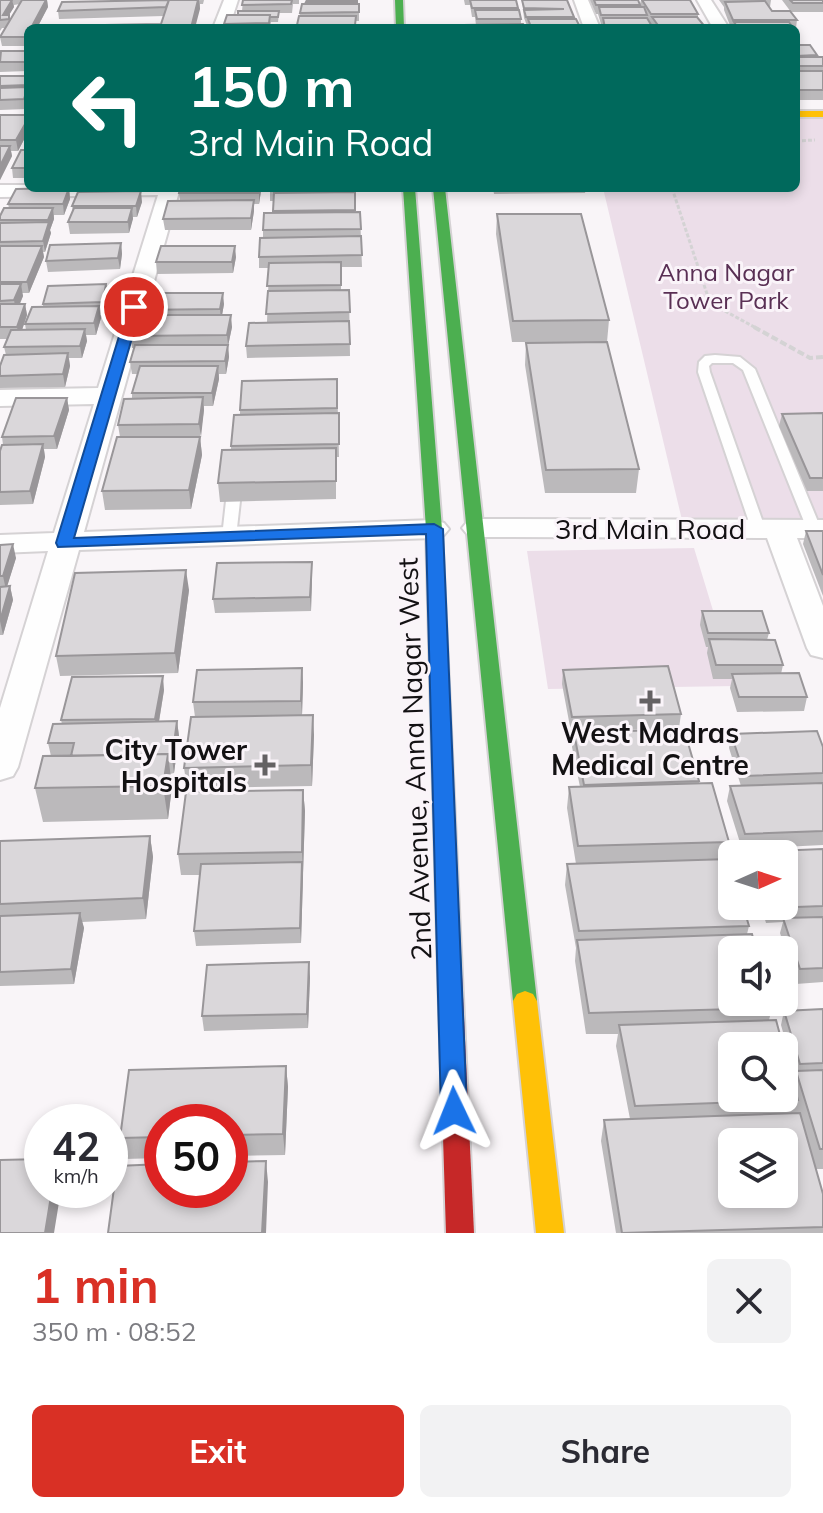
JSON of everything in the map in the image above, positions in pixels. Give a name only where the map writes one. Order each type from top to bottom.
[{"type":"main road","points":[[399,0],[400,24]]},
{"type":"main road","points":[[800,114],[823,114]]},
{"type":"main road","name":"2nd Avenue, Anna Nagar West","points":[[409,192],[434,529],[460,1233]]},
{"type":"main road","points":[[439,192],[550,1233]]},
{"type":"street","points":[[222,24],[231,0]]},
{"type":"street","points":[[581,0],[590,24]]},
{"type":"street","points":[[704,0],[719,24]]},
{"type":"street","points":[[1,194],[69,192]]},
{"type":"street","points":[[0,767],[169,192]]},
{"type":"street","points":[[0,398],[108,396]]},
{"type":"street","name":"3rd Main Road","points":[[477,528],[819,529]]},
{"type":"street","points":[[768,528],[823,648]]},
{"type":"street","points":[[0,544],[434,529]]},
{"type":"lane","points":[[768,528],[704,372],[703,365],[709,359],[734,359],[749,369],[819,529]]},
{"type":"lane","points":[[229,537],[237,462]]},
{"type":"path","points":[[800,141],[823,140]]},
{"type":"path","points":[[673,192],[710,303],[810,358],[823,357]]},
{"type":"green space","name":"Anna Nagar Tower Park","points":[[800,119],[823,119],[823,519],[682,520],[604,192],[800,192]]},
{"type":"green space","points":[[694,548],[736,686],[548,689],[527,551]]},
{"type":"building","points":[[0,0],[12,0],[3,15],[9,15],[9,19],[0,20]]},
{"type":"building","points":[[22,0],[46,0],[33,24],[24,24],[24,37],[0,37]]},
{"type":"building","points":[[169,0],[198,0],[192,24],[161,24]]},
{"type":"building","points":[[169,0],[166,7],[58,11],[62,2]]},
{"type":"building","points":[[243,0],[292,0],[291,4],[242,5]]},
{"type":"building","points":[[357,0],[357,2],[306,2]]},
{"type":"building","points":[[470,0],[516,0],[518,8],[472,8]]},
{"type":"building","points":[[522,0],[567,0],[574,17],[526,17],[524,10],[564,9],[524,8]]},
{"type":"building","points":[[594,0],[638,0],[640,5],[596,5]]},
{"type":"building","points":[[642,0],[690,0],[698,14],[651,14]]},
{"type":"building","points":[[790,0],[823,0],[823,3],[793,3]]},
{"type":"building","points":[[765,1],[772,11],[790,11],[797,20],[733,20],[725,2]]},
{"type":"building","points":[[302,4],[359,4],[359,12],[300,13]]},
{"type":"building","points":[[599,7],[644,7],[647,15],[601,15]]},
{"type":"building","points":[[475,10],[519,10],[521,19],[477,19]]},
{"type":"building","points":[[238,11],[279,11],[278,17],[270,17],[238,15]]},
{"type":"building","points":[[227,15],[270,15],[269,23],[224,24]]},
{"type":"building","points":[[299,16],[356,16],[355,24],[297,24]]},
{"type":"building","points":[[652,17],[697,17],[703,24],[657,24]]},
{"type":"building","points":[[603,18],[647,18],[651,24],[604,24]]},
{"type":"building","points":[[528,19],[576,19],[578,24],[530,24]]},
{"type":"building","points":[[734,22],[790,24],[735,24]]},
{"type":"building","points":[[800,45],[810,45],[817,55],[800,56]]},
{"type":"building","points":[[1,51],[24,51],[24,62],[0,62]]},
{"type":"building","points":[[800,57],[823,57],[823,66],[800,66]]},
{"type":"building","points":[[800,71],[823,71],[823,90],[800,90]]},
{"type":"building","points":[[0,76],[24,76],[24,85],[0,86]]},
{"type":"building","points":[[24,87],[24,99],[0,100],[0,88]]},
{"type":"building","points":[[0,115],[24,115],[24,126],[16,140],[0,140]]},
{"type":"building","points":[[0,146],[10,146],[0,166]]},
{"type":"building","points":[[21,150],[24,150],[24,168],[12,168]]},
{"type":"building","points":[[16,189],[24,189],[24,192],[68,192],[63,204],[8,204]]},
{"type":"building","points":[[78,192],[141,192],[136,206],[72,206]]},
{"type":"building","points":[[179,192],[258,192],[258,193]]},
{"type":"building","points":[[355,192],[355,210],[273,211],[274,193]]},
{"type":"building","points":[[254,200],[251,218],[163,219],[168,201]]},
{"type":"building","points":[[4,208],[53,208],[48,220],[0,220]]},
{"type":"building","points":[[74,208],[132,208],[128,222],[68,222]]},
{"type":"building","points":[[360,212],[361,229],[263,230],[264,213]]},
{"type":"building","points":[[497,214],[581,214],[609,320],[513,321]]},
{"type":"building","points":[[49,222],[43,241],[0,242],[0,223]]},
{"type":"building","points":[[361,236],[362,255],[259,257],[260,238]]},
{"type":"building","points":[[121,243],[118,258],[46,261],[50,245]]},
{"type":"building","points":[[0,246],[42,246],[27,282],[0,282]]},
{"type":"building","points":[[161,246],[235,246],[232,262],[156,262]]},
{"type":"building","points":[[341,262],[341,285],[267,286],[269,263]]},
{"type":"building","points":[[0,284],[21,284],[14,300],[0,301]]},
{"type":"building","points":[[106,284],[103,302],[43,304],[48,286]]},
{"type":"building","points":[[349,290],[350,312],[266,314],[268,291]]},
{"type":"building","points":[[141,293],[223,293],[220,309],[136,310]]},
{"type":"building","points":[[0,304],[25,304],[17,327],[0,327]]},
{"type":"building","points":[[99,306],[94,323],[25,324],[32,307]]},
{"type":"building","points":[[137,315],[231,315],[227,335],[131,336]]},
{"type":"building","points":[[349,321],[350,344],[246,346],[249,323]]},
{"type":"building","points":[[85,329],[80,346],[4,347],[11,330]]},
{"type":"building","points":[[607,342],[639,469],[546,470],[526,343]]},
{"type":"building","points":[[135,345],[228,345],[225,361],[130,362]]},
{"type":"building","points":[[68,353],[63,374],[0,376],[4,355]]},
{"type":"building","points":[[140,366],[218,366],[212,393],[132,393]]},
{"type":"building","points":[[337,379],[337,408],[240,410],[242,381]]},
{"type":"building","points":[[203,397],[199,424],[118,425],[124,399]]},
{"type":"building","points":[[16,398],[67,398],[54,436],[2,437]]},
{"type":"building","points":[[339,413],[339,444],[231,446],[234,415]]},
{"type":"building","points":[[823,413],[823,478],[810,478],[782,414]]},
{"type":"building","points":[[117,437],[200,437],[189,490],[102,491]]},
{"type":"building","points":[[43,444],[30,491],[0,492],[2,445]]},
{"type":"building","points":[[336,448],[336,481],[218,483],[222,450]]},
{"type":"building","points":[[806,531],[823,531],[823,575]]},
{"type":"building","points":[[13,544],[3,576],[0,576],[0,545]]},
{"type":"building","points":[[312,562],[310,597],[213,599],[217,563]]},
{"type":"building","points":[[186,570],[175,653],[56,656],[75,573]]},
{"type":"building","points":[[10,586],[0,621],[0,587]]},
{"type":"building","points":[[702,611],[762,611],[769,633],[708,633]]},
{"type":"building","points":[[709,639],[775,640],[783,665],[716,665]]},
{"type":"building","points":[[668,666],[681,714],[572,717],[563,670]]},
{"type":"building","points":[[302,668],[301,701],[193,702],[197,670]]},
{"type":"building","points":[[799,673],[807,697],[739,697],[732,674]]},
{"type":"building","points":[[163,676],[155,719],[61,720],[72,677]]},
{"type":"building","points":[[313,715],[311,765],[184,768],[191,717]]},
{"type":"building","points":[[177,721],[172,759],[168,759],[168,754],[71,756],[74,743],[48,743],[53,724]]},
{"type":"building","points":[[684,729],[699,781],[584,785],[574,733]]},
{"type":"building","points":[[817,731],[823,747],[823,773],[745,776],[731,734]]},
{"type":"building","points":[[168,754],[163,786],[35,788],[43,756]]},
{"type":"building","points":[[712,783],[728,840],[578,846],[569,787]]},
{"type":"building","points":[[823,783],[823,831],[745,834],[730,786]]},
{"type":"building","points":[[303,790],[302,852],[178,854],[186,792]]},
{"type":"building","points":[[150,836],[143,898],[0,904],[0,841]]},
{"type":"building","points":[[823,849],[823,906],[798,907],[798,850]]},
{"type":"building","points":[[718,859],[718,920],[747,920],[749,926],[579,931],[567,864]]},
{"type":"building","points":[[302,862],[300,928],[194,931],[201,864]]},
{"type":"building","points":[[80,913],[71,969],[0,972],[0,916]]},
{"type":"building","points":[[823,917],[823,968],[800,969],[798,936],[789,936],[784,920]]},
{"type":"building","points":[[752,934],[752,936],[718,936],[718,1009],[589,1013],[577,940]]},
{"type":"building","points":[[309,962],[307,1014],[202,1016],[207,965]]},
{"type":"building","points":[[823,1009],[823,1063],[800,1064],[798,1032],[790,1032],[786,1016],[798,1016],[798,1010]]},
{"type":"building","points":[[776,1020],[779,1032],[718,1032],[718,1103],[635,1106],[619,1025]]},
{"type":"building","points":[[286,1066],[283,1134],[248,1135],[248,1104],[144,1104],[144,1137],[128,1138],[128,1104],[124,1104],[129,1070]]},
{"type":"building","points":[[823,1070],[823,1149],[820,1149],[798,1071]]},
{"type":"building","points":[[800,1113],[823,1194],[823,1227],[622,1233],[604,1120]]},
{"type":"building","points":[[24,1159],[24,1208],[49,1208],[45,1233],[0,1233],[0,1160]]},
{"type":"building","points":[[266,1161],[262,1233],[108,1233],[111,1208],[128,1208],[128,1166],[144,1165],[144,1208],[248,1208],[248,1162]]},
{"type":"traffic: fast","points":[[399,0],[400,24]]},
{"type":"traffic: fast","points":[[409,192],[434,529],[450,975]]},
{"type":"traffic: fast","points":[[439,192],[525,1001]]},
{"type":"traffic: slow","points":[[800,114],[823,114]]},
{"type":"traffic: slow","points":[[525,1001],[550,1233]]},
{"type":"traffic: jam","points":[[450,975],[460,1233]]},
{"type":"place","name":"West Madras Medical Centre","points":[[650,701]]},
{"type":"place","name":"City Tower Hospitals","points":[[265,765]]},
{"type":"route","points":[[134,307],[64,543],[434,529],[454,1111]]}]
